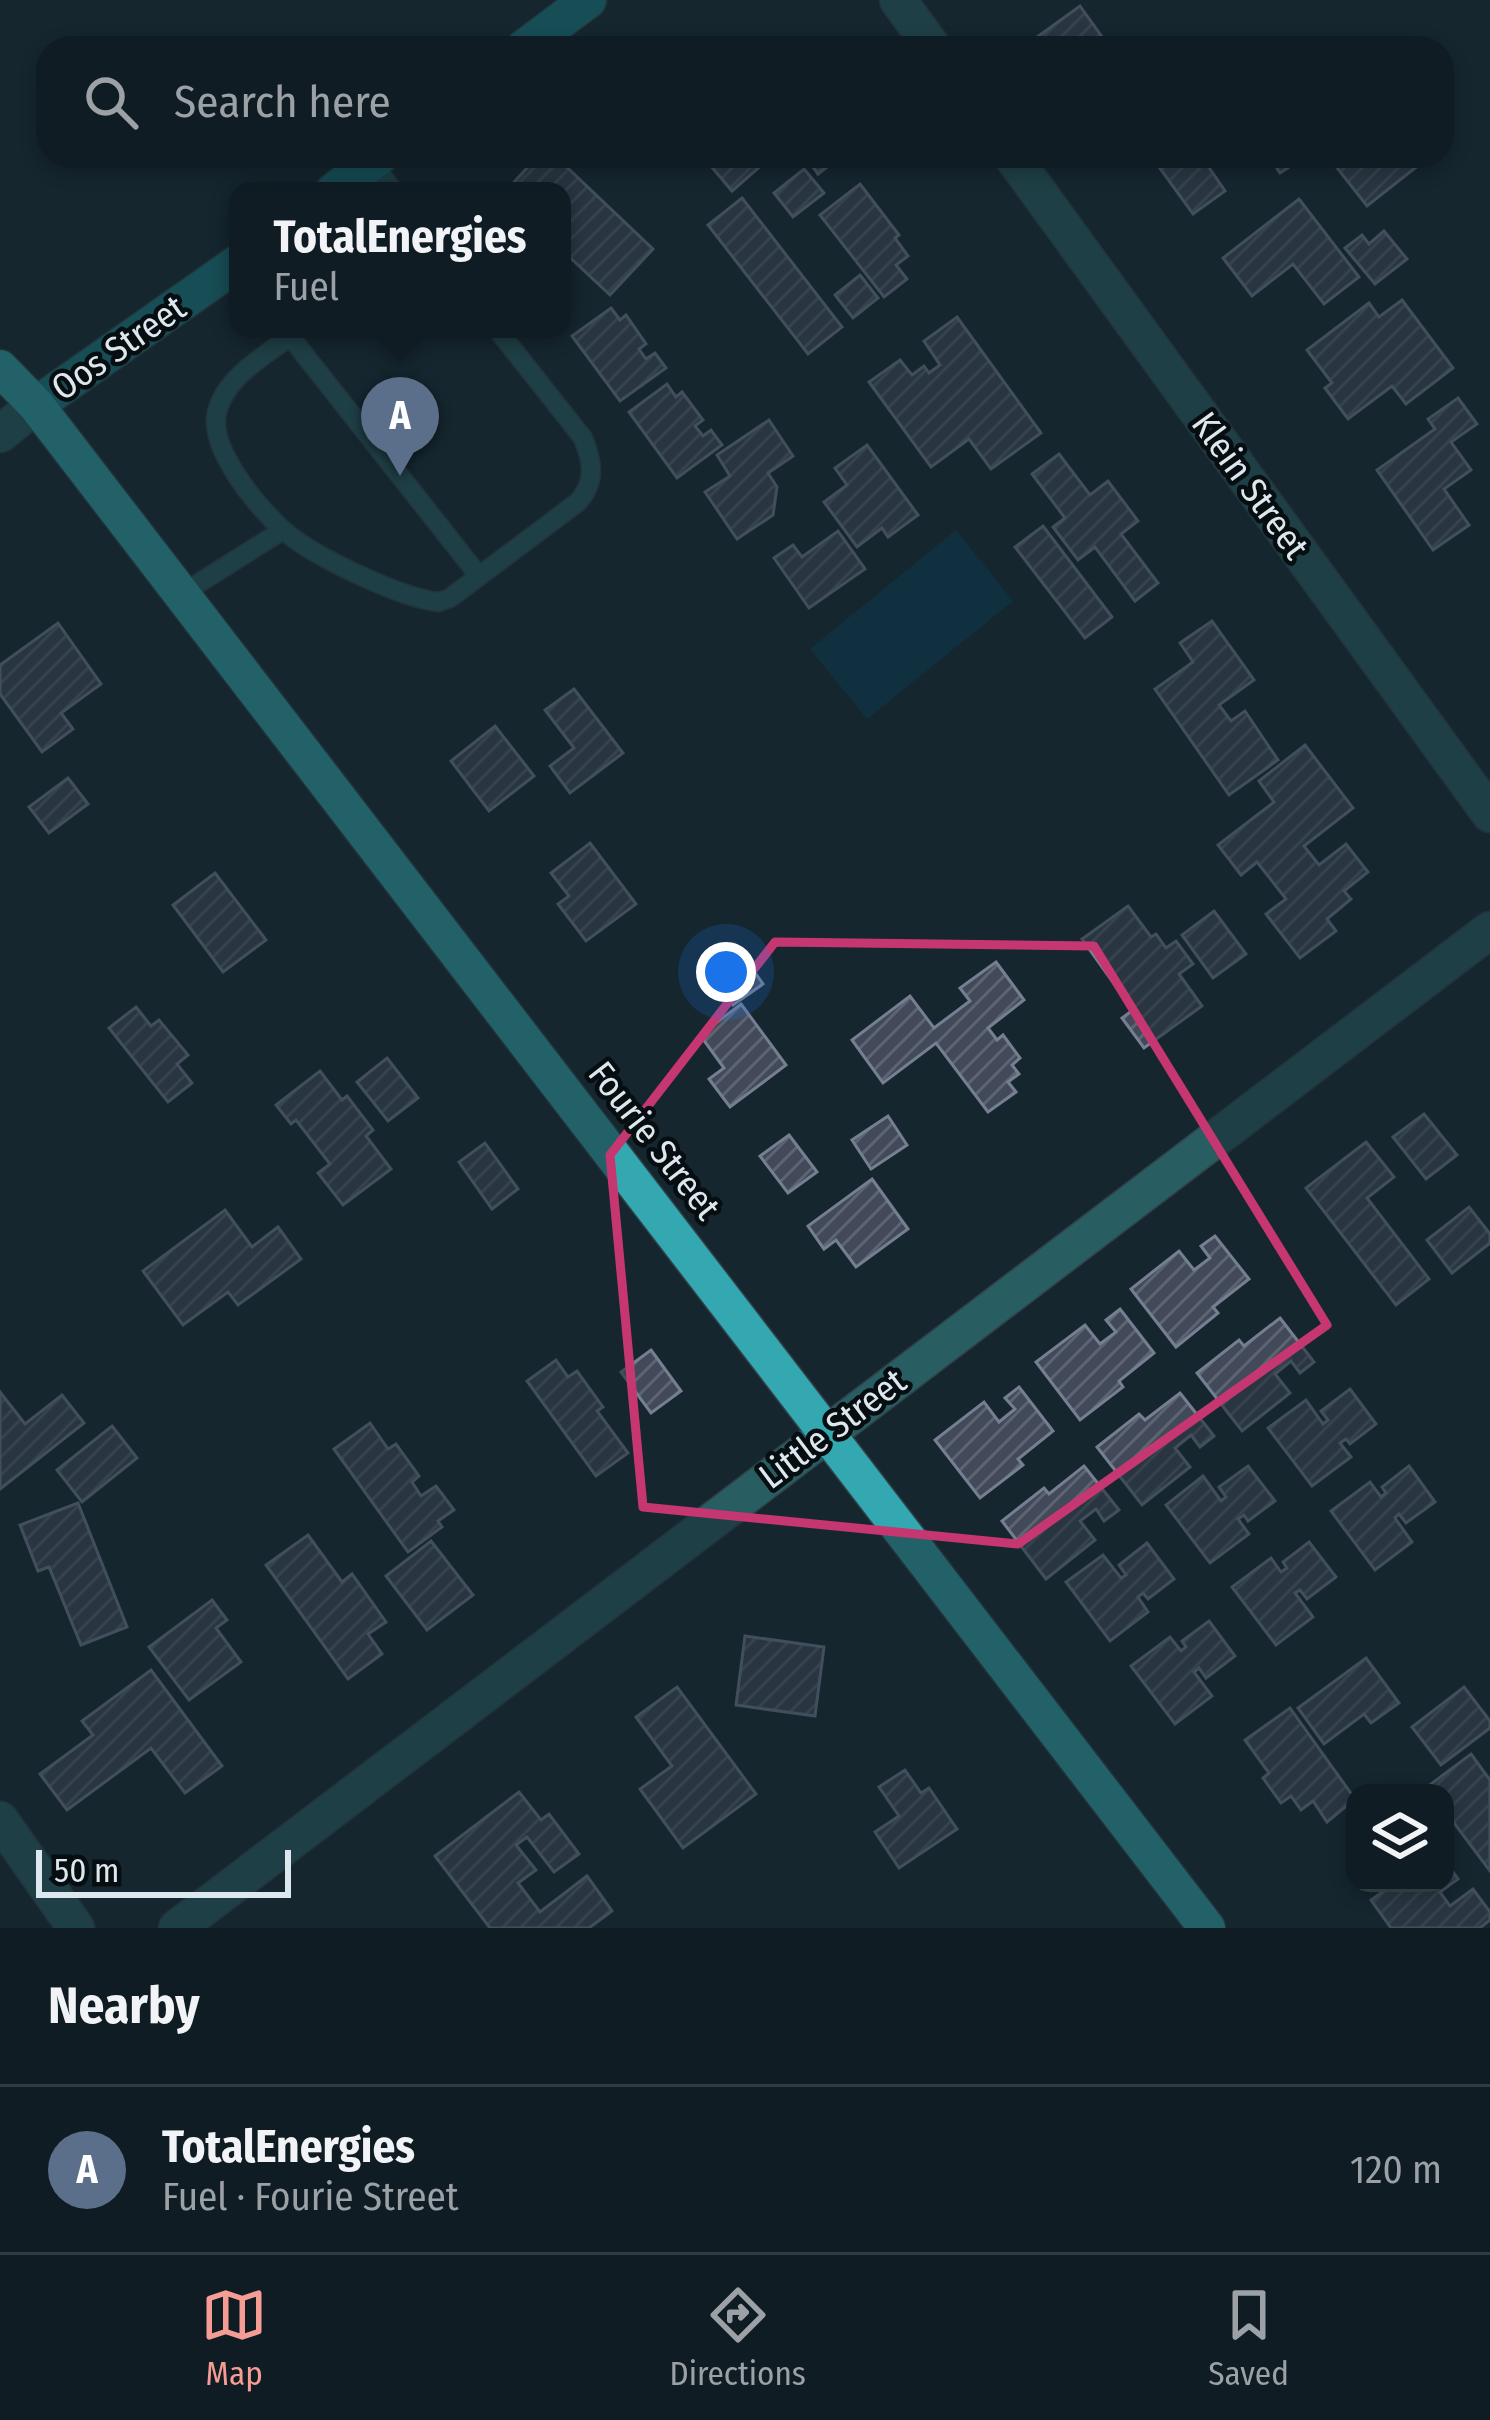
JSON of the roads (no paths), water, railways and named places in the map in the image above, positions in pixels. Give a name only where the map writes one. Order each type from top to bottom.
[{"type":"highway","name":"Fourie Street","points":[[0,368],[36,405],[1207,1928]]},
{"type":"street","points":[[540,36],[588,0]]},
{"type":"street","points":[[898,0],[924,36]]},
{"type":"street","name":"Klein Street","points":[[1021,168],[1490,814]]},
{"type":"street","name":"Oos Street","points":[[0,434],[229,269]]},
{"type":"street","name":"Little Street","points":[[177,1928],[1490,930]]},
{"type":"street","points":[[0,1820],[76,1928]]},
{"type":"lane","points":[[284,338],[234,381],[215,419],[222,451],[283,530],[365,579],[427,601],[451,598],[578,502],[590,483],[592,470],[583,438],[504,338]]},
{"type":"lane","points":[[296,338],[479,576]]},
{"type":"lane","points":[[180,595],[283,530]]},
{"type":"place","name":"TotalEnergies","points":[[400,476]]}]
